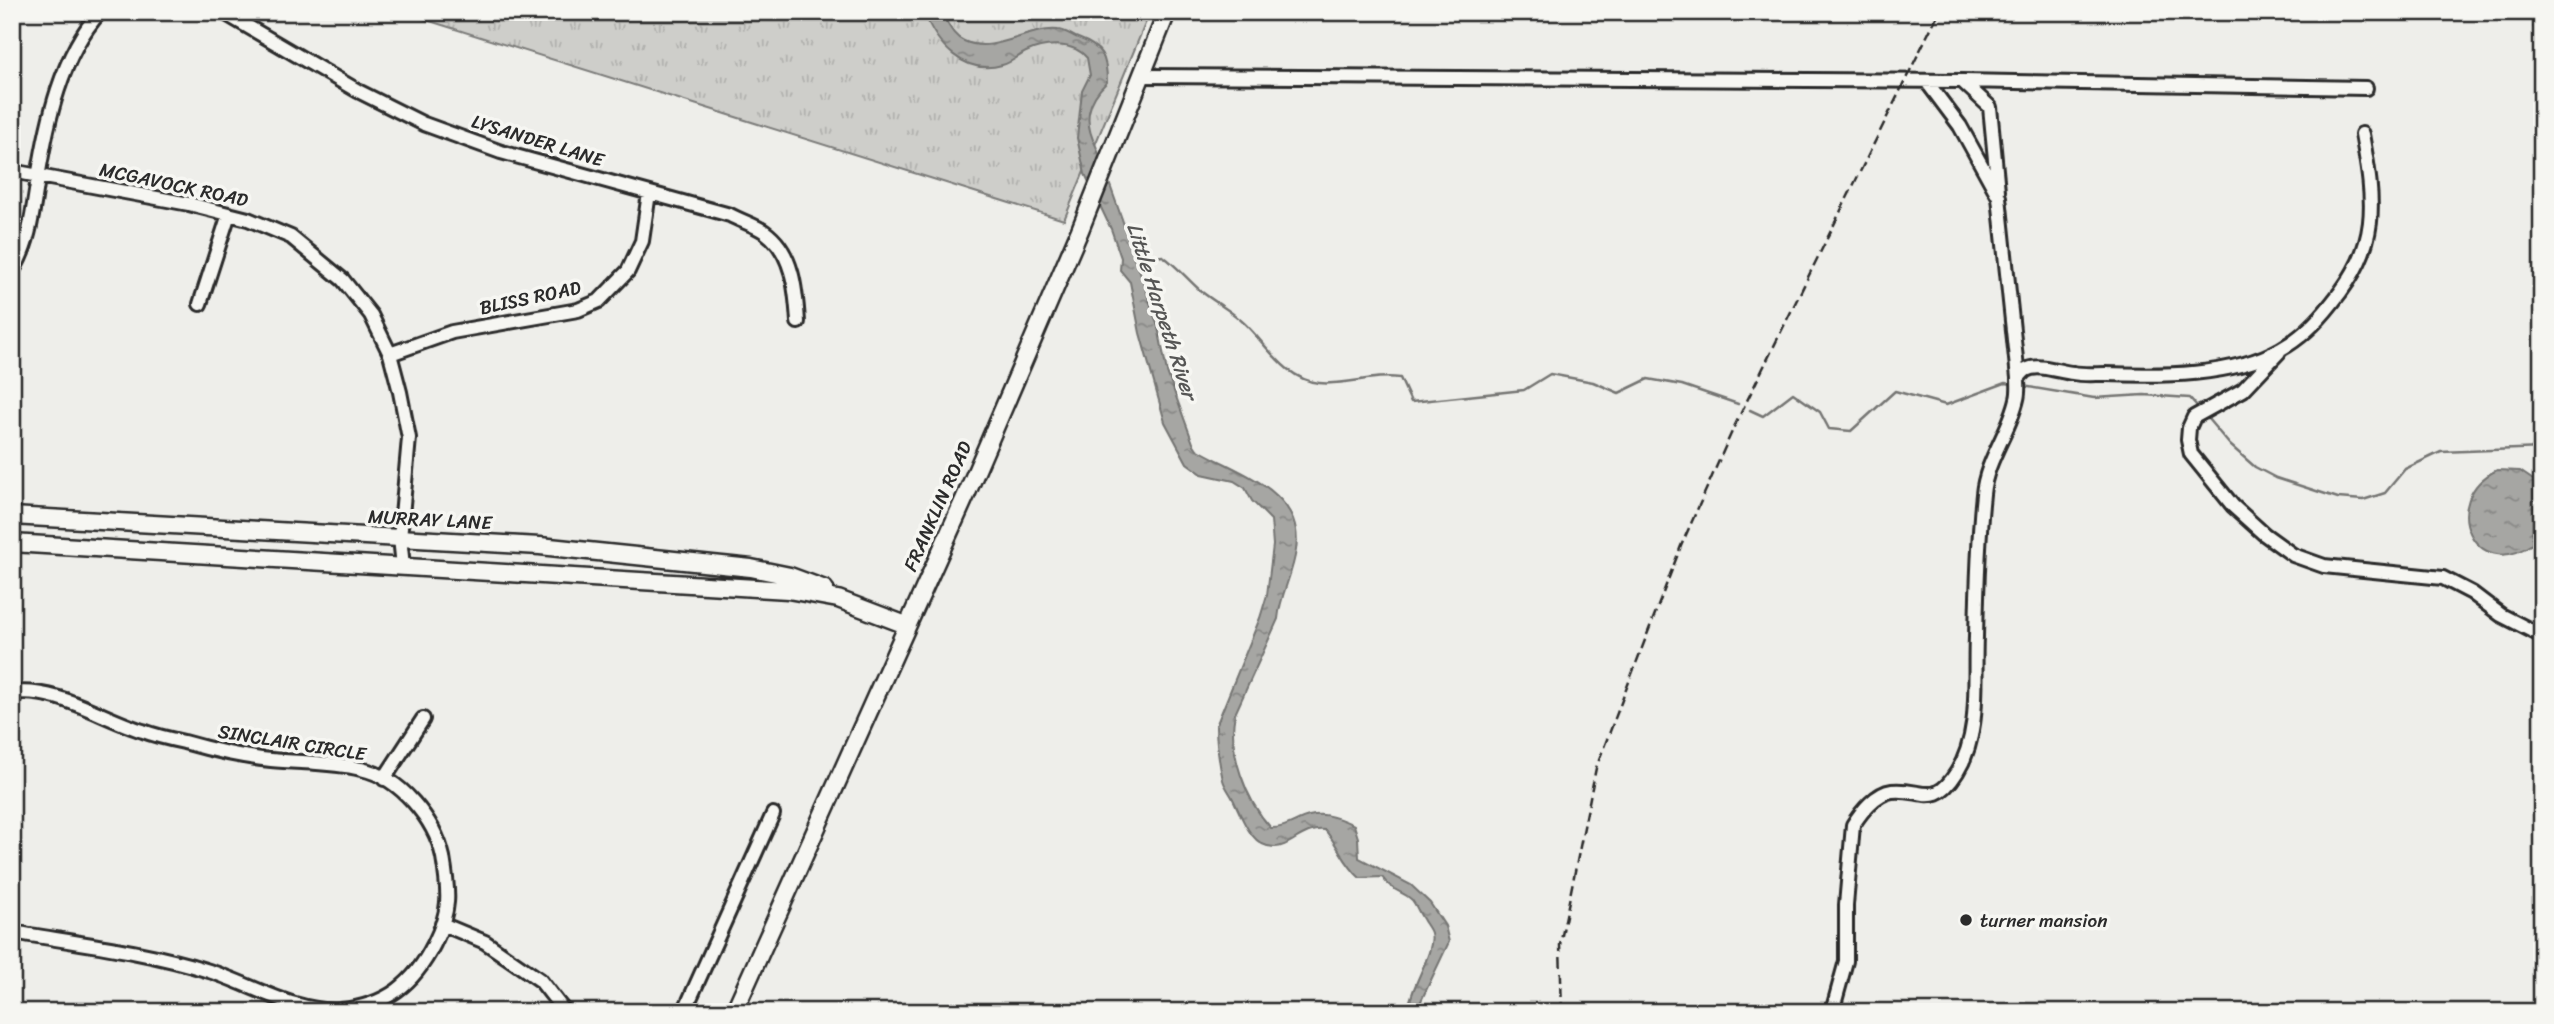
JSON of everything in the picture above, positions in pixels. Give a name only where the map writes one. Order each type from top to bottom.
[{"type":"main road","name":"FRANKLIN ROAD","points":[[734,1012],[967,493],[1080,230],[1167,12]]},
{"type":"main road","name":"MURRAY LANE","points":[[12,516],[540,546],[751,568],[823,586],[838,599]]},
{"type":"main road","name":"MURRAY LANE","points":[[12,543],[788,590],[838,599],[906,625]]},
{"type":"street","points":[[12,272],[25,245],[33,218],[38,175],[66,67],[84,29],[100,12]]},
{"type":"street","name":"LYSANDER LANE","points":[[223,12],[358,91],[424,124],[501,152],[730,215],[765,232],[785,253],[796,290],[798,322]]},
{"type":"street","points":[[1142,76],[1962,81],[2367,88]]},
{"type":"street","points":[[1832,1012],[1846,961],[1846,905],[1853,825],[1859,814],[1882,795],[1893,791],[1932,795],[1940,791],[1956,773],[1965,756],[1973,722],[1983,489],[2017,398],[2018,377],[1990,107],[1962,81]]},
{"type":"street","points":[[1927,82],[1960,126],[1999,197]]},
{"type":"street","points":[[2362,134],[2370,188],[2369,230],[2364,255],[2351,279],[2311,327],[2281,349],[2243,390],[2194,417],[2188,440],[2191,454],[2233,506],[2293,555],[2324,566],[2442,578],[2472,593],[2501,615],[2542,636]]},
{"type":"street","name":"MCGAVOCK ROAD","points":[[12,171],[189,204],[248,219],[291,237],[344,280],[371,315],[390,354],[400,392],[409,438],[400,538],[403,566]]},
{"type":"street","name":"BLISS ROAD","points":[[390,354],[452,332],[578,310],[600,301],[628,271],[642,241],[649,193]]},
{"type":"street","points":[[200,304],[229,214]]},
{"type":"street","points":[[2018,377],[2025,370],[2035,368],[2073,373],[2143,375],[2208,371],[2253,360],[2281,349]]},
{"type":"street","name":"SINCLAIR CIRCLE","points":[[12,692],[25,691],[62,699],[142,731],[219,752],[363,769],[399,787],[429,820],[441,848],[449,893],[442,925],[423,966],[374,1008],[324,1010],[298,1004],[208,970],[94,944],[12,932]]},
{"type":"street","points":[[384,779],[423,719]]},
{"type":"street","points":[[684,1012],[774,814]]},
{"type":"street","points":[[442,925],[485,942],[540,980],[565,1012]]},
{"type":"green space","points":[[401,12],[1150,12],[1064,220]]},
{"type":"water","points":[[924,12],[940,12],[956,36],[975,44],[999,43],[1035,32],[1058,30],[1086,41],[1102,54],[1107,82],[1091,104],[1089,128],[1133,250],[1158,327],[1167,372],[1193,443],[1197,449],[1265,486],[1290,512],[1296,529],[1296,550],[1278,619],[1235,714],[1234,743],[1241,774],[1254,804],[1271,828],[1313,815],[1333,817],[1354,825],[1359,858],[1411,885],[1430,903],[1445,926],[1449,942],[1421,1001],[1422,1012],[1408,1012],[1409,1002],[1430,950],[1431,933],[1412,900],[1390,886],[1382,877],[1360,878],[1325,830],[1303,834],[1280,846],[1266,846],[1259,842],[1248,830],[1224,783],[1216,726],[1267,595],[1273,545],[1271,520],[1252,501],[1245,488],[1234,481],[1202,474],[1187,463],[1165,422],[1140,333],[1130,282],[1120,270],[1121,258],[1111,229],[1085,174],[1077,138],[1082,91],[1090,75],[1087,58],[1081,52],[1066,46],[1050,45],[1033,49],[1002,65],[975,66],[953,55],[944,46]]},
{"type":"water","points":[[2497,470],[2520,471],[2542,486],[2542,556],[2536,545],[2532,544],[2512,554],[2494,554],[2480,546],[2470,533],[2466,517],[2469,500],[2479,483]]},
{"type":"waterway","name":"Little Harpeth River","points":[[1134,259],[1163,256],[1202,292],[1240,319],[1287,369],[1319,383],[1400,378],[1411,402],[1524,390],[1550,374],[1593,382],[1619,393],[1648,379],[1682,385],[1738,404]]},
{"type":"waterway","points":[[1750,410],[1763,416],[1793,393],[1820,412],[1829,429],[1851,431],[1895,391],[1946,405],[2005,383],[2013,384]]},
{"type":"waterway","points":[[2023,386],[2094,398],[2144,395],[2190,398],[2197,406]]},
{"type":"waterway","points":[[2208,419],[2230,445],[2255,467],[2276,478],[2338,498],[2363,500],[2385,493],[2405,469],[2441,452],[2542,448]]},
{"type":"railway","points":[[1562,1012],[1560,945],[1596,768],[1681,546],[1734,427],[1939,12]]},
{"type":"railway","points":[[2528,12],[2542,46]]},
{"type":"place","name":"turner mansion","points":[[1966,920]]}]
